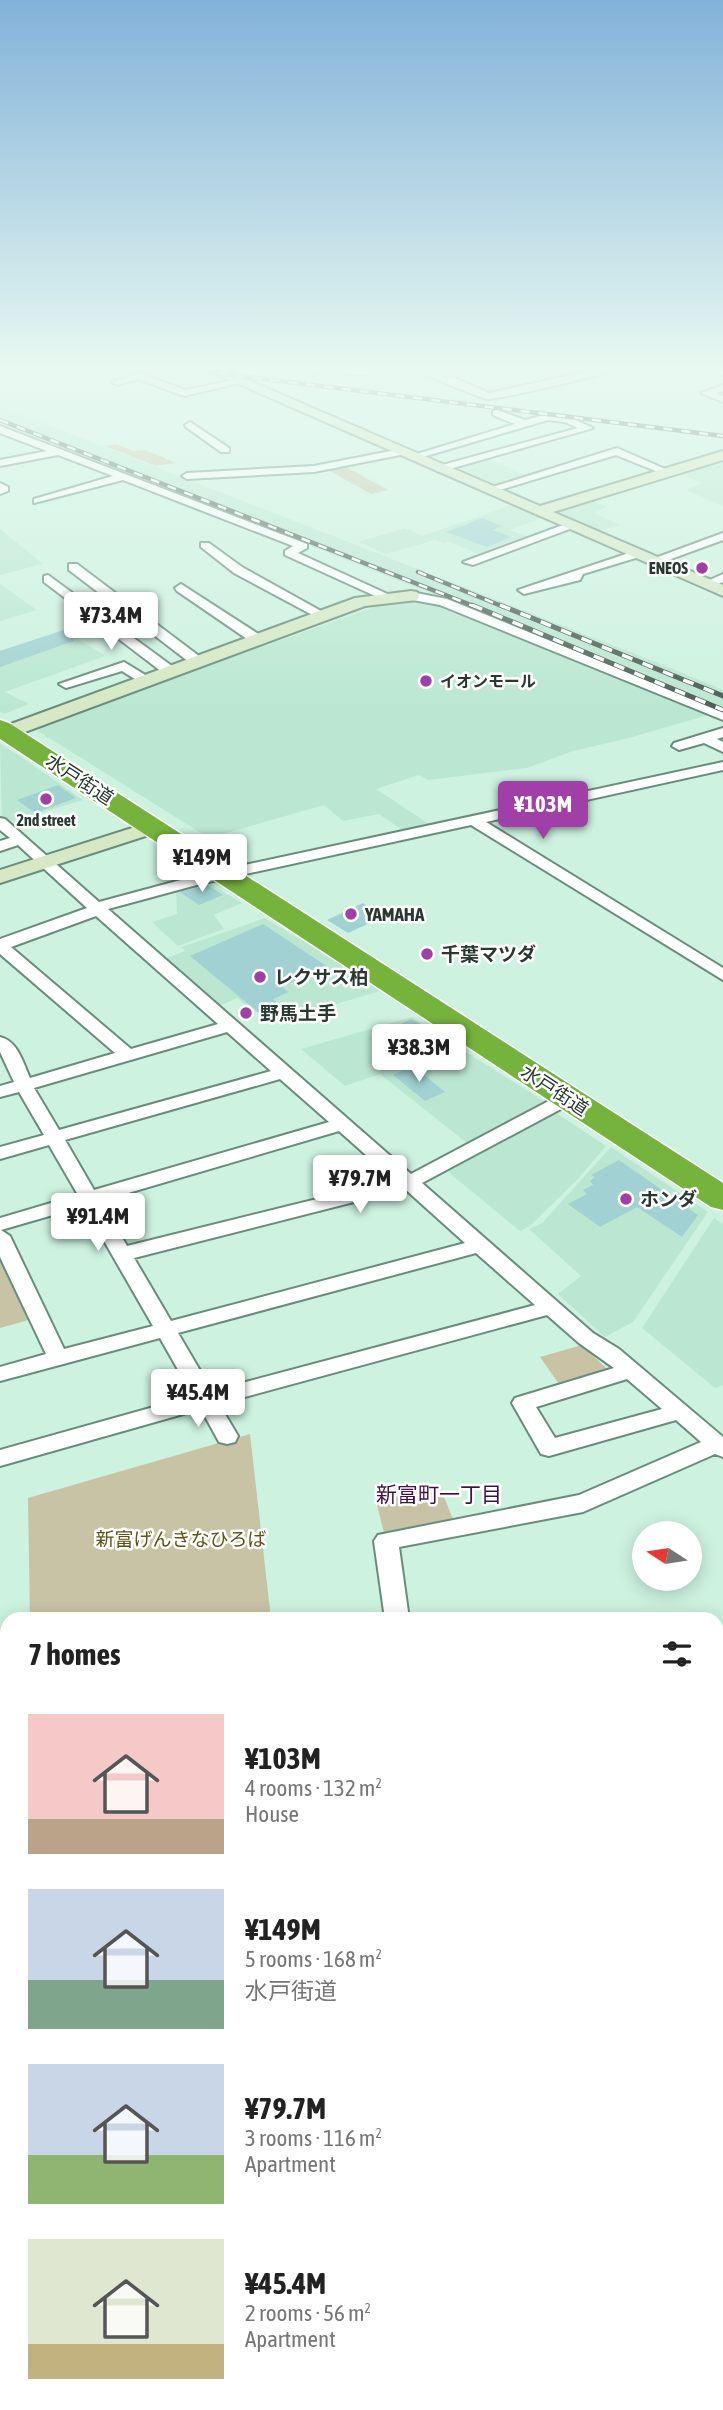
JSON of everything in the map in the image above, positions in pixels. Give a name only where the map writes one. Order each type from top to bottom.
[{"type":"highway","name":"水戸街道","points":[[2,731],[154,827],[223,875],[723,1199]]},
{"type":"main road","points":[[473,483],[645,558],[715,581],[723,591]]},
{"type":"main road","points":[[0,877],[154,827]]},
{"type":"street","points":[[38,501],[99,483]]},
{"type":"street","points":[[139,483],[303,546],[289,553],[388,597]]},
{"type":"street","points":[[489,490],[510,483]]},
{"type":"street","points":[[540,512],[631,483]]},
{"type":"street","points":[[469,562],[571,525]]},
{"type":"street","points":[[524,590],[576,577],[578,572],[645,558],[723,536]]},
{"type":"street","points":[[205,545],[238,570],[324,616]]},
{"type":"street","points":[[73,567],[198,662]]},
{"type":"street","points":[[48,579],[171,672]]},
{"type":"street","points":[[181,588],[258,640]]},
{"type":"street","points":[[2,731],[148,681],[361,602],[411,596],[443,602],[723,716]]},
{"type":"street","points":[[66,684],[124,666],[148,681]]},
{"type":"street","points":[[679,746],[723,732]]},
{"type":"street","points":[[705,738],[723,748]]},
{"type":"street","points":[[129,1056],[0,946],[120,900],[723,766]]},
{"type":"street","points":[[473,820],[723,975]]},
{"type":"street","points":[[0,822],[586,1338],[612,1354],[720,1447],[583,1503],[386,1541],[396,1612]]},
{"type":"street","points":[[0,846],[21,839]]},
{"type":"street","points":[[0,1091],[232,1025]]},
{"type":"street","points":[[0,1042],[9,1051],[24,1085],[227,1436]]},
{"type":"street","points":[[0,1153],[283,1073]]},
{"type":"street","points":[[122,1255],[410,1182],[568,1098]]},
{"type":"street","points":[[0,1224],[342,1124]]},
{"type":"street","points":[[0,1236],[58,1358]]},
{"type":"street","points":[[0,1374],[481,1245]]},
{"type":"street","points":[[0,1458],[552,1307]]},
{"type":"street","points":[[631,1370],[523,1403],[549,1448],[678,1412]]},
{"type":"shaded area","points":[[153,483],[198,483],[666,666],[723,690],[723,713]]},
{"type":"shaded area","points":[[702,483],[723,483],[723,506],[686,490]]},
{"type":"shaded area","points":[[591,500],[607,507],[594,513],[620,525],[598,531],[558,514],[560,510]]},
{"type":"shaded area","points":[[515,504],[544,517],[510,530],[528,537],[480,555],[449,541],[444,543],[435,540],[386,554],[358,542],[405,528],[422,536]]},
{"type":"shaded area","points":[[0,529],[43,564],[0,575]]},
{"type":"shaded area","points":[[0,584],[37,610],[0,621]]},
{"type":"shaded area","points":[[388,602],[440,607],[708,715],[573,751],[527,768],[428,780],[419,775],[376,789],[429,824],[404,831],[379,814],[343,821],[324,805],[209,838],[38,731],[249,649],[265,646]]},
{"type":"shaded area","points":[[63,630],[105,656],[5,692],[29,704],[4,714],[0,711],[0,651]]},
{"type":"shaded area","points":[[0,744],[20,756],[83,800],[2,824]]},
{"type":"shaded area","points":[[204,880],[242,903],[214,915],[224,929],[178,946],[152,922],[177,914],[176,892]]},
{"type":"shaded area","points":[[265,918],[384,990],[271,1023],[237,998],[217,1007],[162,960],[185,951],[182,947]]},
{"type":"shaded area","points":[[412,1017],[544,1101],[467,1143],[380,1074],[345,1086],[301,1049]]},
{"type":"shaded area","points":[[555,1112],[606,1146],[578,1179],[530,1226],[520,1231],[448,1172]]},
{"type":"shaded area","points":[[611,1147],[708,1212],[633,1322],[605,1337],[558,1294],[581,1276],[529,1229],[542,1223]]},
{"type":"shaded area","points":[[714,1218],[723,1224],[723,1385],[715,1388],[642,1328]]},
{"type":"green space","points":[[352,483],[376,483],[388,490],[371,494]]},
{"type":"green space","points":[[0,1253],[32,1319],[0,1328]]},
{"type":"green space","points":[[582,1345],[607,1369],[559,1384],[540,1357]]},
{"type":"green space","name":"新富げんきなひろば","points":[[250,1434],[270,1612],[30,1612],[28,1498]]},
{"type":"green space","points":[[441,1489],[456,1527],[386,1541],[376,1501]]},
{"type":"building","points":[[482,518],[502,526],[493,530],[511,537],[487,547],[446,532]]},
{"type":"building","points":[[70,628],[74,641],[0,667],[0,651]]},
{"type":"building","name":"2nd street","points":[[58,785],[76,798],[35,813],[17,800]]},
{"type":"building","points":[[208,885],[223,895],[199,905],[180,892]]},
{"type":"building","name":"YAMAHA","points":[[363,903],[385,916],[348,933],[327,920]]},
{"type":"building","name":"レクサス柏","points":[[263,924],[328,967],[282,987],[289,992],[273,999],[285,1008],[265,1018],[190,956]]},
{"type":"building","points":[[411,1019],[429,1029],[411,1041],[391,1029]]},
{"type":"building","points":[[413,1066],[445,1092],[425,1101],[393,1075]]},
{"type":"building","name":"ホンダ","points":[[619,1160],[698,1215],[682,1237],[637,1207],[600,1227],[568,1204],[587,1194],[583,1190],[593,1185],[590,1181],[595,1177],[591,1175]]},
{"type":"railway","points":[[162,483],[476,607]]},
{"type":"railway","points":[[418,572],[504,607]]},
{"type":"railway","points":[[472,605],[723,710]]},
{"type":"railway","points":[[500,605],[723,696]]},
{"type":"place","name":"ENEOS","points":[[702,568]]},
{"type":"place","name":"イオンモール","points":[[426,681]]},
{"type":"place","name":"2nd street","points":[[46,799]]},
{"type":"place","name":"YAMAHA","points":[[351,914]]},
{"type":"place","name":"千葉マツダ","points":[[427,954]]},
{"type":"place","name":"レクサス柏","points":[[260,977]]},
{"type":"place","name":"野馬土手","points":[[246,1013]]},
{"type":"place","name":"ホンダ","points":[[626,1199]]},
{"type":"district","name":"新富町一丁目","points":[[439,1494]]}]
